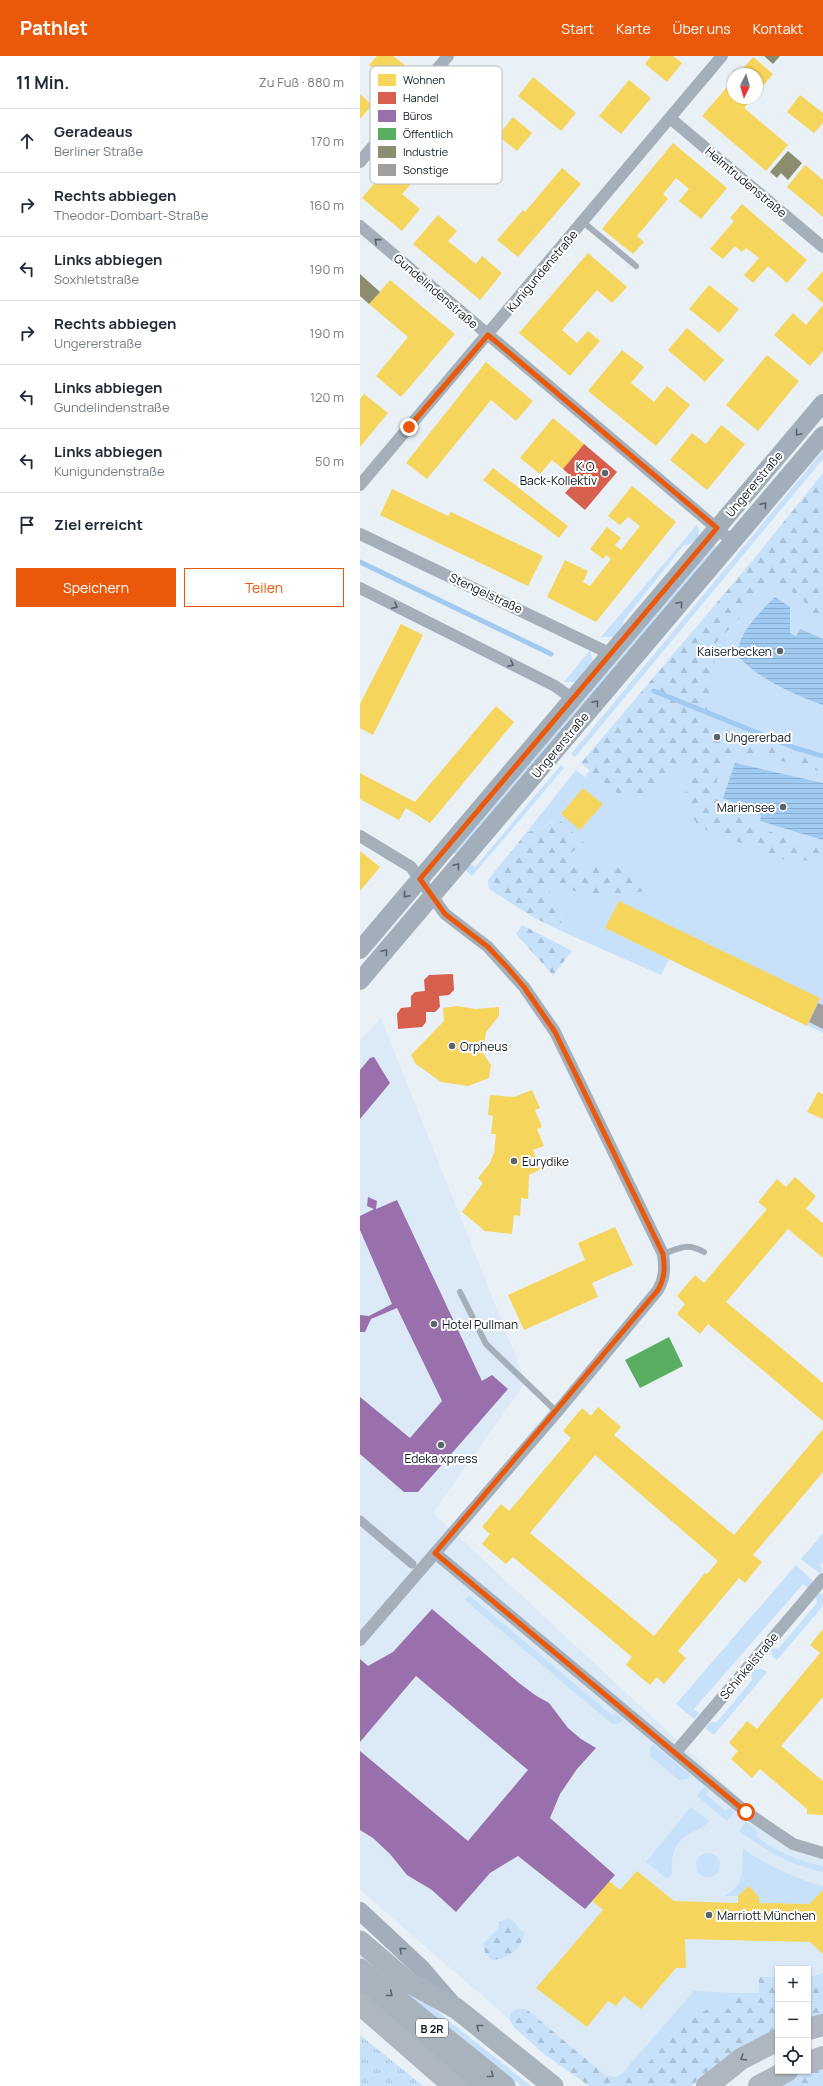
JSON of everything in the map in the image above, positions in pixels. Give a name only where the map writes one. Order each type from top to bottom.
[{"type":"highway","name":"B 2R","points":[[360,1941],[408,1982],[457,2009],[553,2086]]},
{"type":"highway","name":"B 2R","points":[[360,1969],[505,2086]]},
{"type":"highway","points":[[360,1990],[479,2086]]},
{"type":"highway","points":[[360,2004],[454,2086]]},
{"type":"highway","points":[[360,2023],[433,2086]]},
{"type":"highway","points":[[811,2028],[823,2025]]},
{"type":"highway","points":[[707,2086],[741,2059],[775,2042]]},
{"type":"highway","points":[[811,2062],[823,2057]]},
{"type":"highway","points":[[760,2086],[782,2074]]},
{"type":"main road","name":"Ungererstraße","points":[[360,950],[823,403]]},
{"type":"main road","name":"Ungererstraße","points":[[360,981],[823,435]]},
{"type":"main road","points":[[360,1911],[420,1967],[457,2009]]},
{"type":"street","points":[[440,66],[448,56]]},
{"type":"street","name":"Kunigundenstraße","points":[[360,485],[722,56]]},
{"type":"street","name":"Helmtrudenstraße","points":[[670,118],[823,247]]},
{"type":"street","points":[[360,162],[370,150]]},
{"type":"street","name":"Gundelindenstraße","points":[[360,226],[733,542]]},
{"type":"street","name":"Stengelstraße","points":[[360,534],[611,654]]},
{"type":"street","points":[[360,588],[555,686],[573,699]]},
{"type":"street","points":[[360,836],[411,867],[445,914],[488,947],[524,987],[555,1032],[663,1254],[664,1274],[658,1290],[557,1412],[360,1640]]},
{"type":"street","points":[[360,1520],[412,1564]]},
{"type":"street","points":[[435,1553],[746,1812],[793,1844],[823,1853]]},
{"type":"street","name":"Schinkelstraße","points":[[675,1753],[823,1579]]},
{"type":"lane","points":[[583,222],[636,266]]},
{"type":"lane","points":[[663,1254],[684,1246],[694,1246],[704,1252]]},
{"type":"lane","points":[[460,1292],[486,1344],[557,1412]]},
{"type":"shaded area","name":"Kaiserbecken","points":[[775,597],[790,607],[790,633],[796,636],[800,629],[823,639],[823,705],[778,686],[756,673],[739,657],[738,650],[744,633],[756,617]]},
{"type":"shaded area","name":"Mariensee","points":[[735,763],[823,783],[823,840],[760,821],[761,815],[723,798]]},
{"type":"shaded area","points":[[381,1018],[526,1382],[433,1513],[792,1847],[823,1856],[823,1973],[811,1977],[811,1966],[775,1966],[775,1977],[759,1977],[759,1993],[737,1993],[736,2008],[688,2018],[643,2069],[633,2062],[624,2072],[616,2077],[606,2075],[510,2015],[509,2019],[360,1890],[360,1040]]},
{"type":"green space","points":[[823,451],[823,459],[575,757],[571,754]]},
{"type":"green space","points":[[823,473],[823,622],[805,615],[804,600],[775,580],[715,644],[715,666],[706,720],[730,732],[823,763],[823,772],[754,754],[736,752],[723,761],[712,796],[754,826],[823,850],[816,861],[785,860],[699,827],[684,804],[689,769],[675,765],[653,793],[621,796],[581,763],[753,560]]},
{"type":"green space","name":"Ungererbad","points":[[823,479],[823,1033],[669,959],[661,975],[561,931],[562,910],[510,875],[565,808],[553,822],[526,833],[576,770],[585,777],[638,696]]},
{"type":"green space","points":[[697,525],[699,533],[694,542],[683,546],[623,621],[624,629],[614,637],[601,637]]},
{"type":"green space","points":[[713,544],[717,547],[457,856],[453,853]]},
{"type":"green space","points":[[590,650],[593,662],[576,682],[564,682]]},
{"type":"green space","points":[[561,765],[564,768],[472,876],[464,869],[470,863],[475,867]]},
{"type":"green space","points":[[559,820],[584,843],[567,856],[578,867],[605,863],[636,875],[646,891],[605,894],[583,893],[573,891],[564,886],[550,873],[544,884],[562,910],[561,931],[533,917],[489,889],[488,880],[526,833]]},
{"type":"green space","points":[[522,925],[572,951],[553,975],[516,934]]},
{"type":"green space","points":[[823,1533],[823,1562],[820,1566],[823,1570],[820,1574],[801,1559]]},
{"type":"green space","points":[[796,1565],[813,1581],[808,1588],[803,1584],[694,1709],[699,1713],[694,1719],[676,1704]]},
{"type":"green space","points":[[819,1593],[823,1594],[823,1606],[777,1660],[772,1656],[771,1650],[773,1647],[778,1649],[817,1603],[816,1596]]},
{"type":"green space","points":[[469,1595],[613,1716],[616,1713],[623,1719],[620,1723],[612,1724],[465,1600]]},
{"type":"green space","points":[[762,1669],[767,1672],[714,1735],[705,1728],[710,1722],[717,1722],[752,1680],[751,1674],[754,1670]]},
{"type":"green space","points":[[653,1744],[690,1775],[687,1779],[679,1780],[650,1756],[650,1748]]},
{"type":"green space","points":[[704,1787],[709,1791],[706,1795],[726,1811],[729,1808],[735,1812],[727,1821],[697,1796]]},
{"type":"green space","points":[[691,1807],[709,1821],[701,1828],[686,1836],[677,1845],[673,1855],[672,1873],[667,1879],[646,1862]]},
{"type":"green space","points":[[746,1822],[759,1832],[756,1836],[763,1841],[788,1855],[823,1866],[823,1872],[800,1866],[759,1845],[739,1831]]},
{"type":"green space","points":[[743,1849],[782,1871],[823,1886],[823,1890],[809,1904],[759,1903],[749,1886],[738,1896],[724,1896],[736,1887],[740,1881]]},
{"type":"green space","points":[[708,1853],[717,1856],[720,1865],[717,1874],[708,1877],[699,1874],[696,1865],[699,1856]]},
{"type":"green space","points":[[508,1919],[514,1921],[519,1929],[524,1933],[523,1939],[521,1944],[514,1952],[504,1958],[492,1960],[485,1953],[483,1944],[497,1930],[500,1921]]},
{"type":"green space","points":[[360,1950],[531,2086],[521,2086],[360,1956]]},
{"type":"green space","points":[[823,1973],[823,2014],[811,2017],[811,2002],[811,1977]]},
{"type":"green space","points":[[759,1977],[775,1977],[775,2031],[732,2054],[711,2069],[692,2086],[589,2086],[544,2054],[514,2027],[509,2019],[513,2011],[520,2008],[526,2009],[605,2075],[616,2077],[624,2072],[633,2061],[643,2069],[688,2018],[707,2010],[735,2008],[737,1993],[759,1993]]},
{"type":"green space","points":[[694,1991],[737,1993],[736,2008],[707,2010],[688,2018],[643,2069],[633,2061]]},
{"type":"green space","points":[[360,2035],[423,2086],[360,2086]]},
{"type":"green space","points":[[823,2063],[823,2086],[771,2086],[798,2074],[811,2074],[811,2068]]},
{"type":"building: Wohnen","points":[[377,56],[393,56],[405,65],[370,66],[369,65]]},
{"type":"building: Wohnen","points":[[651,56],[673,56],[682,63],[667,82],[645,64]]},
{"type":"building: Wohnen","points":[[753,57],[773,74],[763,86],[763,68],[743,68]]},
{"type":"building: Wohnen","points":[[533,77],[576,113],[561,131],[518,96]]},
{"type":"building: Wohnen","points":[[629,80],[651,98],[621,134],[599,116]]},
{"type":"building: Wohnen","points":[[727,87],[727,104],[748,104],[744,108],[788,145],[766,171],[702,116]]},
{"type":"building: Wohnen","points":[[360,94],[370,103],[370,107],[360,119]]},
{"type":"building: Wohnen","points":[[800,95],[823,113],[823,123],[814,133],[787,112]]},
{"type":"building: Wohnen","points":[[513,117],[532,133],[517,151],[502,139],[502,131]]},
{"type":"building: Wohnen","points":[[673,143],[727,188],[701,219],[679,201],[689,189],[676,178],[663,194],[668,199],[637,236],[644,242],[633,254],[602,229]]},
{"type":"building: Wohnen","points":[[805,165],[823,180],[823,217],[787,187]]},
{"type":"building: Wohnen","points":[[562,168],[581,184],[518,257],[497,240],[523,210],[525,212]]},
{"type":"building: Wohnen","points":[[374,184],[411,184],[402,194],[420,209],[402,231],[362,198]]},
{"type":"building: Wohnen","points":[[742,204],[807,260],[787,283],[768,266],[753,283],[744,275],[759,258],[746,248],[742,252],[735,246],[723,259],[710,249],[734,221],[730,218]]},
{"type":"building: Wohnen","points":[[438,215],[457,231],[448,241],[476,264],[482,256],[502,273],[480,300],[413,244]]},
{"type":"building: Wohnen","points":[[588,253],[627,287],[612,303],[597,290],[562,330],[577,343],[588,331],[600,341],[570,376],[519,333]]},
{"type":"building: Wohnen","points":[[823,271],[823,303],[807,289]]},
{"type":"building: Wohnen","points":[[390,280],[455,334],[401,397],[376,376],[408,337],[369,304]]},
{"type":"building: Wohnen","points":[[709,285],[739,309],[719,333],[689,309]]},
{"type":"building: Wohnen","points":[[823,305],[823,351],[810,366],[774,335],[793,313],[806,325]]},
{"type":"building: Wohnen","points":[[687,328],[724,360],[705,382],[668,350]]},
{"type":"building: Wohnen","points":[[622,350],[644,367],[631,383],[654,402],[667,386],[690,405],[656,446],[588,391]]},
{"type":"building: Wohnen","points":[[767,355],[799,381],[758,431],[726,405]]},
{"type":"building: Wohnen","points":[[486,362],[533,401],[516,421],[491,400],[427,479],[406,463]]},
{"type":"building: Wohnen","points":[[364,394],[388,413],[360,447],[360,399]]},
{"type":"building: Wohnen","points":[[553,418],[584,444],[563,469],[552,460],[540,474],[520,458]]},
{"type":"building: Wohnen","points":[[721,425],[745,444],[707,490],[670,460],[692,433],[706,444]]},
{"type":"building: Wohnen","points":[[493,468],[568,526],[559,538],[483,480]]},
{"type":"building: Wohnen","points":[[632,486],[676,522],[596,622],[547,597],[565,560],[588,571],[583,582],[590,586],[611,559],[606,555],[603,559],[590,549],[607,527],[621,538],[615,545],[621,550],[640,526],[628,517],[620,525],[608,516]]},
{"type":"building: Wohnen","points":[[392,489],[448,516],[451,512],[543,556],[528,586],[380,515]]},
{"type":"building: Wohnen","points":[[401,624],[423,635],[373,735],[360,728],[360,704]]},
{"type":"building: Wohnen","points":[[496,706],[514,722],[430,823],[406,808],[399,820],[360,799],[360,773],[415,802]]},
{"type":"building: Wohnen","points":[[583,788],[603,804],[580,830],[561,814]]},
{"type":"building: Wohnen","points":[[360,851],[380,867],[360,891]]},
{"type":"building: Wohnen","points":[[619,901],[820,998],[807,1026],[605,928]]},
{"type":"building: Wohnen","name":"Orpheus","points":[[457,1006],[475,1009],[499,1007],[499,1016],[486,1032],[483,1053],[491,1065],[489,1078],[468,1086],[441,1082],[416,1064],[411,1055],[444,1021],[443,1008]]},
{"type":"building: Wohnen","name":"Eurydike","points":[[532,1090],[540,1108],[535,1110],[542,1127],[537,1129],[544,1146],[533,1150],[541,1169],[529,1175],[528,1199],[521,1198],[520,1216],[514,1215],[512,1234],[485,1231],[462,1212],[483,1183],[478,1178],[490,1163],[494,1153],[496,1134],[491,1134],[493,1116],[488,1115],[490,1095],[514,1097]]},
{"type":"building: Wohnen","points":[[818,1092],[823,1094],[823,1119],[807,1112]]},
{"type":"building: Wohnen","points":[[795,1177],[816,1196],[806,1209],[823,1223],[823,1258],[788,1229],[726,1302],[823,1383],[823,1421],[708,1324],[700,1334],[677,1314],[685,1304],[677,1296],[695,1275],[704,1283],[767,1209],[758,1202],[777,1179],[786,1187]]},
{"type":"building: Wohnen","points":[[615,1227],[633,1265],[592,1283],[598,1297],[524,1330],[508,1295],[585,1260],[578,1243]]},
{"type":"building: Wohnen","points":[[598,1407],[621,1427],[614,1435],[734,1535],[823,1429],[823,1472],[753,1555],[762,1562],[745,1583],[739,1578],[678,1651],[686,1658],[664,1684],[657,1677],[650,1685],[626,1665],[632,1657],[513,1557],[506,1564],[482,1544],[490,1534],[482,1527],[501,1504],[509,1511],[571,1438],[563,1431],[582,1408],[591,1416]],"holes":[[[595,1455],[718,1561],[707,1574],[705,1573],[654,1636],[530,1533]]]},
{"type":"building: Wohnen","points":[[823,1629],[823,1697],[781,1746],[823,1781],[823,1815],[807,1814],[807,1809],[760,1769],[752,1778],[731,1759],[738,1751],[729,1743],[747,1721],[757,1729],[820,1653],[810,1645]]},
{"type":"building: Wohnen","points":[[637,1871],[674,1901],[738,1903],[738,1896],[749,1886],[759,1897],[759,1903],[809,1904],[823,1890],[823,1954],[810,1942],[685,1939],[686,1968],[676,1968],[641,2009],[624,1996],[616,2006],[608,2001],[587,2027],[536,1988],[603,1910],[592,1901],[609,1881],[620,1890]]},
{"type":"building: Handel","points":[[584,444],[617,472],[585,510],[565,493],[576,481],[563,469]]},
{"type":"building: Handel","points":[[453,974],[454,990],[449,995],[439,996],[440,1007],[435,1012],[426,1012],[426,1022],[422,1027],[398,1029],[397,1014],[401,1008],[411,1007],[411,996],[415,992],[425,991],[424,980],[429,975]]},
{"type":"building: Büros","points":[[374,1057],[390,1083],[360,1119],[360,1070],[370,1058]]},
{"type":"building: Büros","points":[[368,1197],[377,1201],[376,1209],[397,1200],[482,1381],[492,1375],[508,1389],[418,1492],[404,1492],[360,1454],[360,1397],[410,1438],[442,1401],[397,1308],[371,1319],[365,1332],[360,1332],[360,1315],[369,1316],[392,1304],[360,1230],[360,1216],[374,1209],[367,1206]]},
{"type":"building: Büros","points":[[432,1609],[519,1683],[549,1703],[568,1728],[581,1739],[596,1748],[577,1769],[560,1794],[550,1818],[615,1875],[585,1909],[518,1856],[490,1873],[456,1912],[432,1890],[407,1875],[390,1854],[373,1838],[360,1830],[360,1751],[468,1841],[528,1770],[416,1676],[360,1742],[360,1659],[368,1666],[393,1652]]},
{"type":"building: Öffentlich","points":[[669,1337],[683,1366],[640,1388],[625,1360]]},
{"type":"building: Industrie","points":[[764,56],[780,56],[773,64]]},
{"type":"building: Industrie","points":[[788,151],[802,163],[788,180],[781,173],[777,178],[770,172]]},
{"type":"building: Industrie","points":[[360,274],[380,292],[369,304],[360,296]]},
{"type":"building: Sonstige","points":[[818,1003],[823,1005],[823,1029],[809,1022]]},
{"type":"waterway","points":[[360,562],[551,654]]},
{"type":"waterway","points":[[654,691],[795,748],[823,756]]},
{"type":"place","name":"K.O. Back-Kollektiv","points":[[605,473]]},
{"type":"place","name":"Kaiserbecken","points":[[780,651]]},
{"type":"place","name":"Ungererbad","points":[[717,737]]},
{"type":"place","name":"Mariensee","points":[[783,807]]},
{"type":"place","name":"Orpheus","points":[[452,1046]]},
{"type":"place","name":"Eurydike","points":[[514,1161]]},
{"type":"place","name":"Hotel Pullman","points":[[434,1324]]},
{"type":"place","name":"Edeka xpress","points":[[441,1445]]},
{"type":"place","name":"Marriott München","points":[[709,1915]]},
{"type":"route","points":[[409,427],[488,335],[717,528],[420,879],[445,914],[488,947],[507,967],[524,987],[555,1032],[663,1254],[664,1263],[664,1274],[658,1290],[557,1412],[451,1532],[435,1553],[746,1812]]}]
